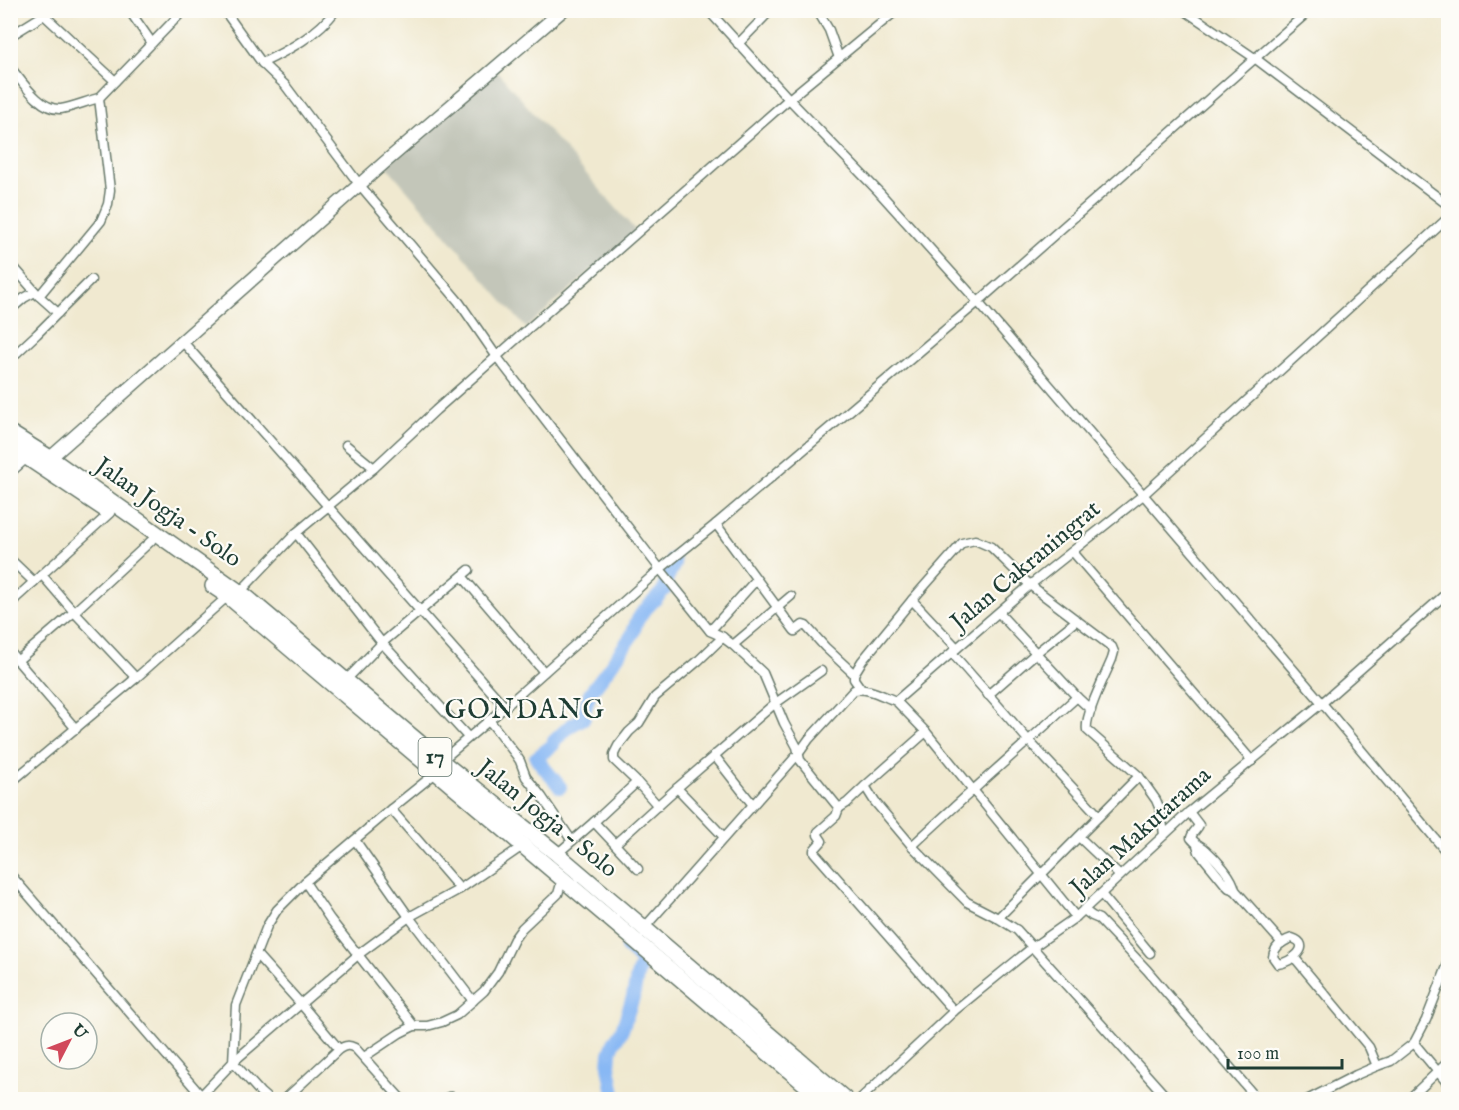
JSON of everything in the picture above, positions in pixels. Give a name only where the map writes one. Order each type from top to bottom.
[{"type":"highway","name":"Jalan Jogja - Solo","points":[[10,433],[50,458],[346,680],[524,845],[644,928],[846,1100]]},
{"type":"highway","name":"Jalan Jogja - Solo","points":[[10,446],[234,594],[439,767],[557,854],[566,872],[824,1100]]},
{"type":"street","points":[[129,10],[152,43]]},
{"type":"street","points":[[10,67],[31,93],[45,105],[60,109],[99,98],[184,10]]},
{"type":"street","points":[[224,10],[262,63],[285,85],[359,184],[459,302],[497,357],[710,631],[723,637],[763,673],[797,747],[799,758],[839,808]]},
{"type":"street","points":[[50,458],[359,184],[563,10]]},
{"type":"street","points":[[708,10],[789,99],[879,192],[978,303],[1449,854]]},
{"type":"street","points":[[738,44],[771,10]]},
{"type":"street","points":[[817,10],[829,30],[839,58]]},
{"type":"street","points":[[10,783],[234,594],[296,533],[374,468],[436,410],[789,99],[897,10]]},
{"type":"street","points":[[1184,10],[1256,59],[1449,204]]},
{"type":"street","points":[[269,1100],[233,1062],[236,1005],[267,926],[277,910],[304,882],[439,767],[468,737],[660,569],[978,303],[1310,10]]},
{"type":"street","points":[[10,36],[48,13],[115,81]]},
{"type":"street","points":[[262,63],[302,41],[331,13]]},
{"type":"street","points":[[10,309],[24,298],[37,294],[102,221],[110,190],[99,98]]},
{"type":"street","name":"Jalan Cakraningrat","points":[[896,701],[1030,585],[1143,495],[1449,218]]},
{"type":"street","points":[[10,263],[37,294],[58,313]]},
{"type":"street","points":[[10,359],[92,280]]},
{"type":"street","points":[[183,342],[505,707]]},
{"type":"street","points":[[346,445],[374,468]]},
{"type":"street","points":[[10,473],[28,457]]},
{"type":"street","points":[[10,606],[110,513]]},
{"type":"street","points":[[716,524],[794,630],[798,630],[803,625],[806,626],[854,674]]},
{"type":"street","points":[[296,533],[382,643],[468,737]]},
{"type":"street","points":[[861,689],[854,679],[854,674],[862,661],[962,543],[975,540],[991,547],[1030,585],[1112,647],[1114,652],[1086,725],[1088,730],[1139,776],[1159,806],[1164,835]]},
{"type":"street","points":[[17,661],[151,541]]},
{"type":"street","points":[[1073,552],[1252,761]]},
{"type":"street","points":[[10,559],[34,582]]},
{"type":"street","points":[[346,680],[382,643],[466,573],[544,672]]},
{"type":"street","points":[[42,575],[136,678]]},
{"type":"street","points":[[710,631],[756,580]]},
{"type":"street","name":"Jalan Makutarama","points":[[859,1100],[954,1011],[1033,947],[1076,917],[1189,812],[1322,703],[1449,592]]},
{"type":"street","points":[[733,645],[791,596]]},
{"type":"street","points":[[912,600],[988,695],[1099,816]]},
{"type":"street","points":[[999,613],[1091,710]]},
{"type":"street","points":[[988,695],[1077,620]]},
{"type":"street","points":[[658,806],[614,760],[614,754],[659,694],[723,637]]},
{"type":"street","points":[[10,652],[76,729]]},
{"type":"street","points":[[615,844],[776,702],[821,671]]},
{"type":"street","points":[[644,928],[840,704],[854,690],[861,689],[896,701],[926,732],[1076,917]]},
{"type":"street","points":[[912,846],[1077,697]]},
{"type":"street","points":[[489,720],[516,755],[526,777],[572,841]]},
{"type":"street","points":[[926,732],[839,808],[836,816],[819,832],[818,835],[822,841],[814,852],[954,1011]]},
{"type":"street","points":[[714,755],[753,805]]},
{"type":"street","points":[[998,918],[1139,776]]},
{"type":"street","points":[[557,854],[637,782]]},
{"type":"street","points":[[865,786],[874,801],[912,846],[967,902],[1017,930],[1169,1100]]},
{"type":"street","points":[[677,788],[724,837]]},
{"type":"street","points":[[391,809],[460,889]]},
{"type":"street","points":[[1189,812],[1199,825],[1191,838],[1199,852],[1214,863],[1225,884],[1235,890],[1282,943]]},
{"type":"street","points":[[594,822],[638,869]]},
{"type":"street","points":[[1079,837],[1120,876]]},
{"type":"street","points":[[355,840],[409,917],[473,1001]]},
{"type":"street","points":[[10,874],[201,1098],[233,1062],[359,954],[409,917],[460,889],[524,845]]},
{"type":"street","points":[[364,1057],[414,1026],[427,1026],[457,1015],[484,991],[498,972],[522,928],[558,894],[566,872]]},
{"type":"street","points":[[304,882],[414,1026]]},
{"type":"street","points":[[1101,894],[1150,953]]},
{"type":"street","points":[[1084,910],[1099,919],[1147,970],[1257,1100]]},
{"type":"street","points":[[1292,938],[1301,943],[1301,949],[1294,957],[1287,963],[1281,964],[1273,957],[1274,951],[1286,940],[1292,938]]},
{"type":"street","points":[[256,954],[339,1049]]},
{"type":"street","points":[[1294,957],[1369,1047],[1377,1065]]},
{"type":"street","points":[[1314,1098],[1377,1065],[1391,1061],[1414,1042],[1426,1020],[1449,964]]},
{"type":"street","points":[[1414,1042],[1449,1084]]},
{"type":"street","points":[[284,1100],[339,1049],[349,1045],[364,1057],[402,1100]]},
{"type":"street","points":[[1408,1100],[1449,1062]]},
{"type":"street","points":[[444,1100],[447,1096],[453,1096],[458,1100]]},
{"type":"shaded area","points":[[495,69],[636,231],[526,328],[384,163]]},
{"type":"waterway","points":[[560,787],[536,758],[553,745],[554,741],[570,726],[584,718],[590,693],[632,635],[642,613],[665,589],[666,580],[674,564],[673,559]]},
{"type":"waterway","points":[[615,1100],[609,1066],[610,1054],[622,1030],[642,962],[627,947]]},
{"type":"district","name":"GONDANG","points":[[525,711]]}]
